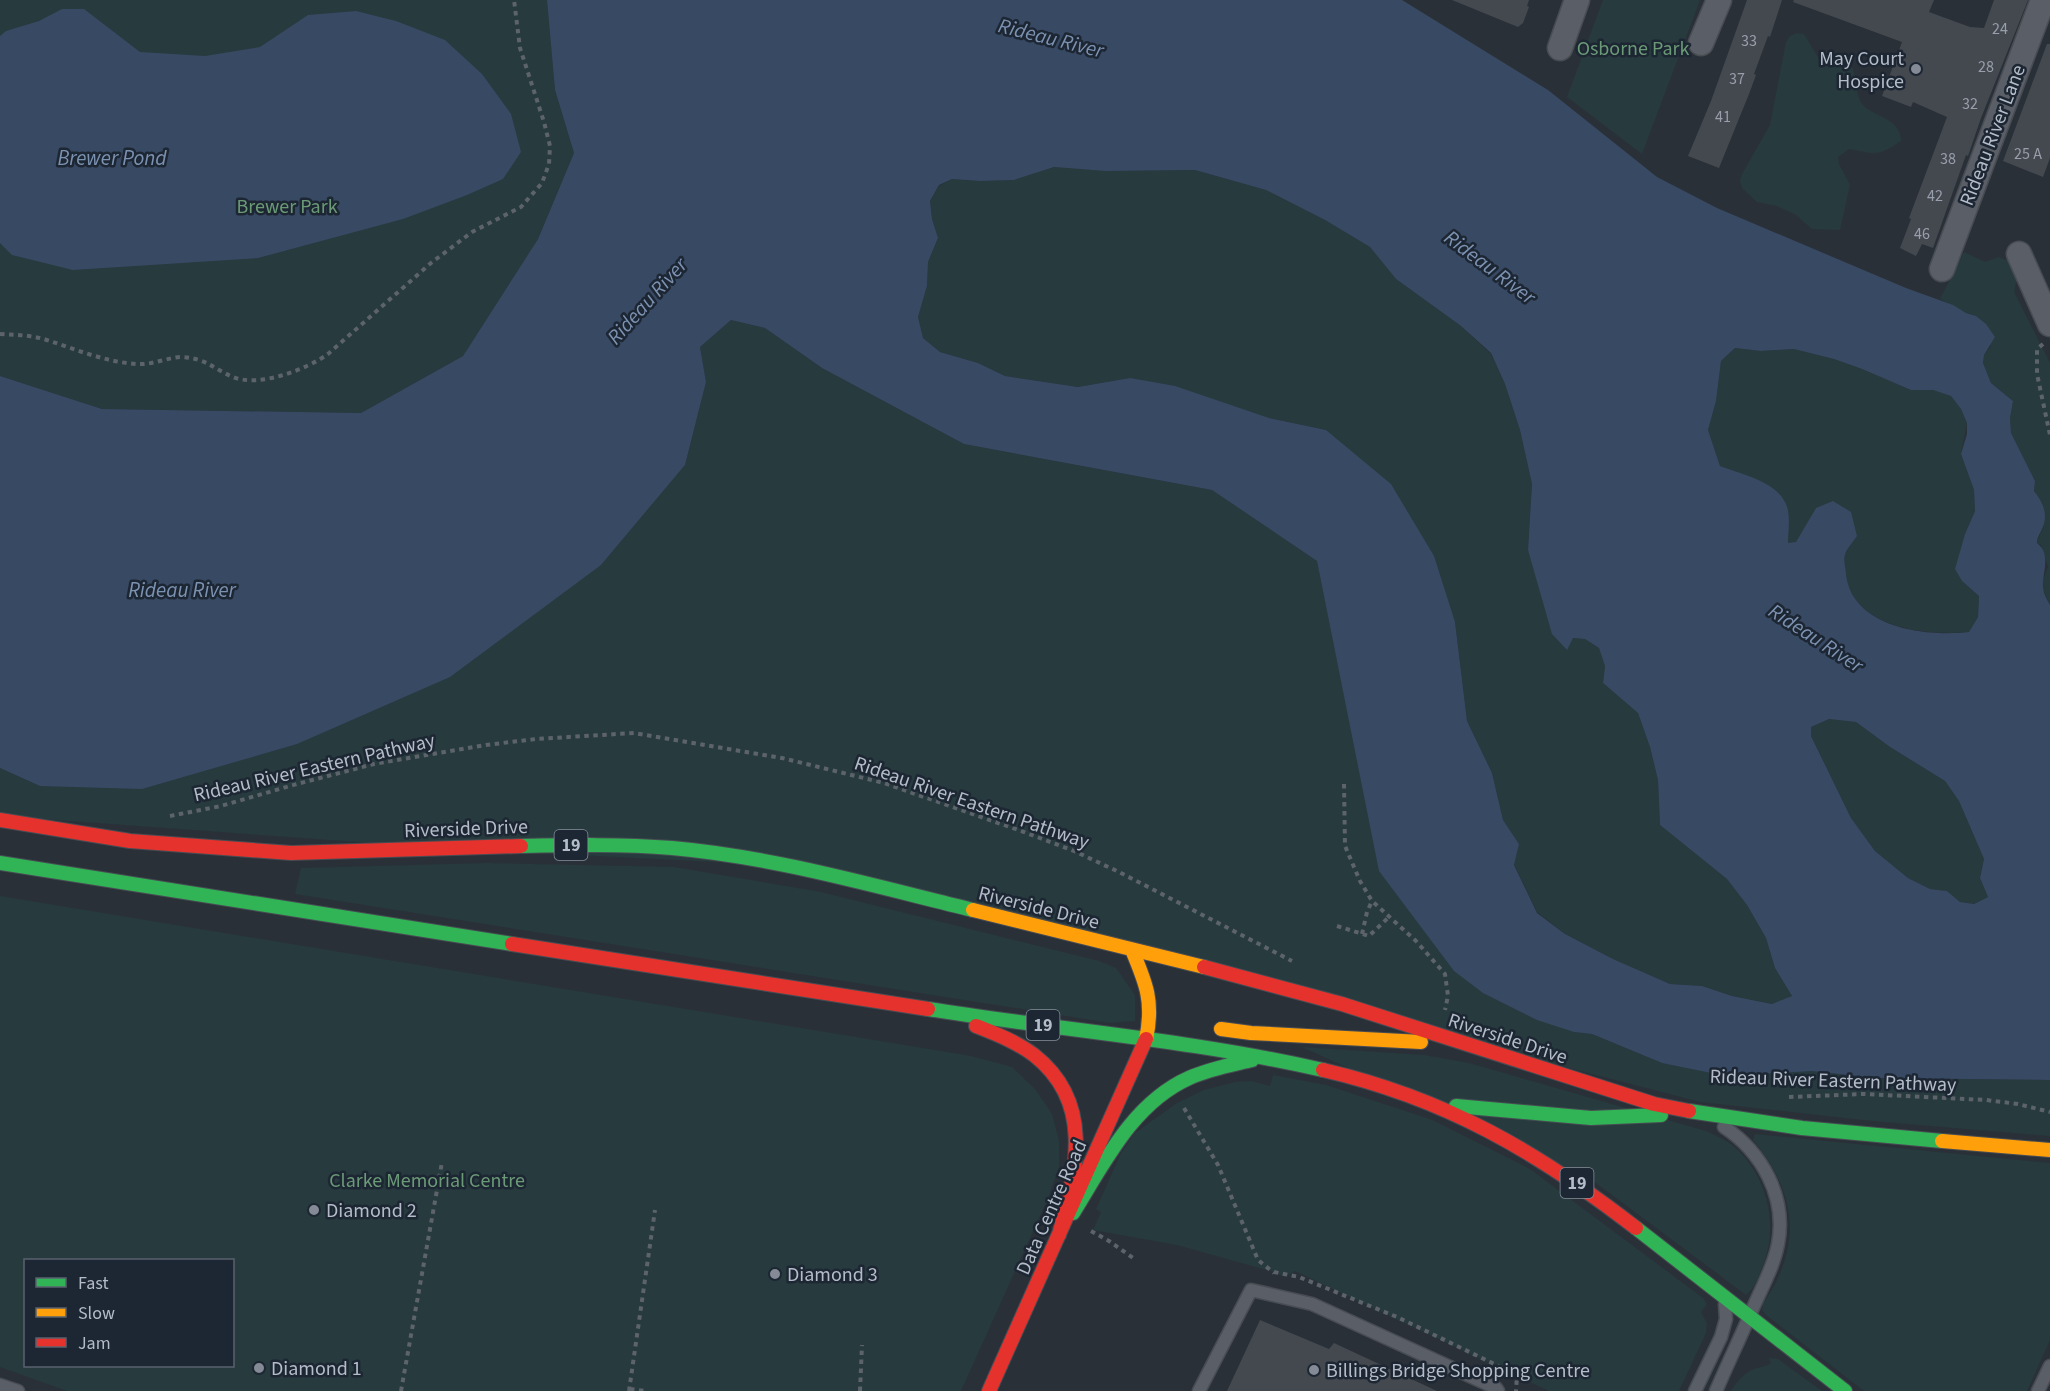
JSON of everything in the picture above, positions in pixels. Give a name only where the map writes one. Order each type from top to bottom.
[{"type":"main road","name":"Riverside Drive","points":[[0,820],[130,841],[291,853],[561,844],[672,848],[794,866],[1342,1004],[1654,1104],[1789,1128],[2050,1150]]},
{"type":"main road","name":"19","points":[[0,862],[941,1011],[1264,1057],[1350,1077],[1430,1103],[1493,1132],[1556,1168],[1845,1391]]},
{"type":"main road","name":"Data Centre Road","points":[[989,1391],[1146,1039],[1152,1009],[1145,982],[1132,950]]},
{"type":"main road","points":[[941,1011],[1000,1036],[1034,1056],[1052,1074],[1072,1106],[1077,1127],[1075,1168],[1059,1234]]},
{"type":"main road","points":[[1209,1028],[1251,1034],[1464,1044]]},
{"type":"main road","points":[[1146,1039],[1159,1029]]},
{"type":"main road","points":[[1059,1234],[1126,1131],[1159,1097],[1187,1079],[1218,1068],[1264,1057]]},
{"type":"main road","points":[[1430,1103],[1591,1118],[1699,1113]]},
{"type":"street","points":[[1560,48],[1576,0]]},
{"type":"street","points":[[1701,43],[1719,0]]},
{"type":"street","name":"Rideau River Lane","points":[[1942,269],[2043,0]]},
{"type":"street","points":[[2019,254],[2050,324]]},
{"type":"lane","points":[[1699,1113],[1736,1136],[1770,1178],[1780,1227],[1773,1262],[1716,1391]]},
{"type":"lane","points":[[1199,1391],[1251,1290],[1312,1304],[1496,1388],[1498,1391]]},
{"type":"lane","points":[[1695,1391],[1724,1326],[1725,1297]]},
{"type":"lane","points":[[2038,1391],[2050,1366]]},
{"type":"lane","points":[[0,1385],[18,1391]]},
{"type":"path","points":[[0,334],[25,335],[48,340],[78,352],[138,364],[182,357],[208,362],[235,378],[258,379],[285,375],[314,364],[431,263],[472,232],[521,207],[542,183],[549,164],[550,146],[520,48],[514,0]]},
{"type":"path","points":[[2050,338],[2037,349],[2037,366],[2050,435]]},
{"type":"path","name":"Rideau River Eastern Pathway","points":[[166,816],[221,806],[386,762],[536,739],[634,733],[782,758],[884,783],[1074,850],[1302,966]]},
{"type":"path","points":[[1344,784],[1345,846],[1360,881],[1372,901],[1416,941],[1445,974],[1448,996],[1444,1013],[1434,1010]]},
{"type":"path","points":[[1362,934],[1372,901]]},
{"type":"path","points":[[1337,926],[1371,935],[1390,916]]},
{"type":"path","name":"Rideau River Eastern Pathway","points":[[1780,1097],[1864,1094],[1986,1100],[2018,1104],[2050,1112]]},
{"type":"path","points":[[1184,1107],[1218,1164],[1258,1260],[1274,1272],[1299,1277],[1397,1317],[1517,1375],[1516,1391]]},
{"type":"path","points":[[401,1391],[442,1162]]},
{"type":"path","points":[[645,1391],[630,1390],[655,1210]]},
{"type":"path","points":[[1069,1220],[1109,1241],[1136,1260]]},
{"type":"path","points":[[1269,1294],[1274,1272]]},
{"type":"path","points":[[860,1391],[862,1345]]},
{"type":"green space","name":"Brewer Park","points":[[0,0],[547,0],[555,90],[574,153],[538,239],[463,356],[361,413],[102,409],[0,376]]},
{"type":"green space","name":"Osborne Park","points":[[1603,0],[1700,0],[1642,154],[1567,97]]},
{"type":"green space","points":[[1797,33],[1804,34],[1819,59],[1825,63],[1837,56],[1845,60],[1854,72],[1858,95],[1865,107],[1888,120],[1900,134],[1901,141],[1887,150],[1871,153],[1849,149],[1838,157],[1839,164],[1850,185],[1840,230],[1812,229],[1796,215],[1777,206],[1757,202],[1742,188],[1740,181],[1770,125],[1786,42],[1790,36]]},
{"type":"green space","points":[[1054,167],[1105,171],[1195,170],[1266,190],[1325,220],[1370,247],[1396,279],[1461,326],[1491,354],[1505,384],[1520,430],[1532,484],[1528,550],[1566,650],[1573,638],[1585,639],[1599,648],[1605,666],[1603,683],[1638,713],[1650,747],[1658,780],[1660,825],[1727,879],[1747,905],[1766,938],[1775,968],[1792,996],[1773,1004],[1732,996],[1702,986],[1670,984],[1613,959],[1565,934],[1537,912],[1514,864],[1519,844],[1503,820],[1492,773],[1467,721],[1455,622],[1326,430],[1269,418],[1130,378],[1078,387],[1005,376],[978,363],[940,352],[923,338],[918,317],[927,286],[928,262],[938,238],[932,219],[930,201],[939,186],[952,179],[1014,180]]},
{"type":"green space","points":[[1964,252],[1985,262],[1999,257],[2013,263],[2018,272],[2014,292],[2050,363],[2050,605],[2043,590],[2043,580],[2048,567],[2041,545],[2037,543],[2044,524],[2043,511],[2041,502],[2034,491],[2035,481],[2011,433],[2010,418],[2013,401],[1991,383],[1983,363],[1984,355],[1991,346],[1976,316],[1940,299]]},
{"type":"green space","points":[[731,320],[765,328],[822,368],[964,444],[1212,490],[1317,561],[1352,733],[1574,1032],[1592,1034],[1662,1063],[1811,1071],[1876,1078],[2050,1080],[2050,1136],[1872,1121],[1700,1102],[794,866],[441,848],[0,816],[0,768],[40,786],[601,565],[685,465],[706,382],[700,347]]},
{"type":"green space","points":[[1735,348],[1761,351],[1794,349],[1834,359],[1911,390],[1933,390],[1951,396],[1961,409],[1967,423],[1961,454],[1974,490],[1975,511],[1965,534],[1962,581],[1979,596],[1978,617],[1969,632],[1913,630],[1876,617],[1862,606],[1851,592],[1846,574],[1845,555],[1857,536],[1816,508],[1796,543],[1788,543],[1788,518],[1753,478],[1720,466],[1708,430],[1716,401],[1721,361]]},
{"type":"green space","points":[[1829,719],[1856,722],[1890,747],[1945,781],[1959,801],[1984,859],[1980,878],[1988,897],[1974,904],[1960,902],[1947,891],[1930,889],[1908,878],[1875,851],[1851,818],[1811,736],[1811,727]]},
{"type":"green space","points":[[487,863],[674,867],[821,892],[1099,961],[1116,968],[1135,995],[1135,1021],[1110,1023],[295,894],[301,868]]},
{"type":"green space","name":"Clarke Memorial Centre","points":[[0,896],[971,1056],[1012,1067],[1035,1089],[1052,1114],[1059,1141],[1059,1168],[1048,1198],[961,1391],[67,1391],[0,1367]]},
{"type":"green space","points":[[1302,1047],[1424,1055],[1469,1063],[1706,1131],[1722,1139],[1743,1155],[1761,1183],[1766,1199],[1770,1231],[1764,1263],[1757,1280],[1746,1295],[1588,1177]]},
{"type":"green space","points":[[1273,1075],[1326,1085],[1430,1119],[1530,1169],[1703,1298],[1707,1304],[1701,1312],[1707,1323],[1706,1333],[1679,1391],[1549,1391],[1295,1271],[1285,1277],[1177,1245],[1093,1230],[1101,1212],[1096,1209],[1121,1153],[1135,1133],[1177,1103],[1204,1090],[1235,1082],[1252,1081],[1270,1086]]},
{"type":"green space","points":[[1755,1134],[2050,1163],[2050,1340],[2027,1391],[1864,1391],[1766,1315],[1762,1310],[1763,1304],[1777,1280],[1787,1253],[1790,1235],[1789,1218],[1781,1185],[1774,1170],[1753,1140]]},
{"type":"green space","points":[[1769,1358],[1778,1359],[1822,1391],[1731,1391],[1749,1371],[1771,1363]]},
{"type":"water","name":"Rideau River","points":[[547,0],[1402,0],[1548,90],[1657,177],[1717,208],[1976,316],[1986,324],[1995,337],[1984,355],[1983,363],[1991,383],[2013,401],[2010,418],[2011,433],[2035,481],[2034,491],[2045,514],[2037,543],[2044,551],[2043,588],[2050,605],[2050,1080],[1876,1078],[1811,1071],[1726,1076],[1662,1063],[1592,1034],[1574,1032],[1537,1020],[1483,993],[1454,971],[1379,871],[1317,561],[1212,490],[964,444],[822,368],[765,328],[731,320],[700,347],[706,382],[685,465],[601,565],[450,677],[297,744],[142,789],[40,786],[0,768],[0,376],[102,409],[361,413],[463,356],[538,239],[574,153],[555,90]],"holes":[[[1054,167],[1105,171],[1195,170],[1266,190],[1325,220],[1370,247],[1396,279],[1461,326],[1491,353],[1505,384],[1520,430],[1532,484],[1528,550],[1552,634],[1567,650],[1573,638],[1585,639],[1599,648],[1605,666],[1603,683],[1638,713],[1650,747],[1658,780],[1660,825],[1727,879],[1747,905],[1766,938],[1775,968],[1792,996],[1772,1004],[1732,996],[1702,986],[1670,984],[1613,959],[1565,934],[1537,913],[1514,865],[1519,844],[1503,820],[1492,773],[1467,721],[1455,622],[1434,556],[1391,484],[1326,430],[1269,418],[1175,386],[1130,378],[1078,387],[1005,376],[978,363],[940,352],[923,338],[918,317],[927,286],[928,262],[938,238],[932,219],[930,201],[939,185],[952,179],[1014,180]],[[1735,348],[1761,351],[1794,349],[1834,359],[1911,390],[1933,390],[1951,396],[1961,409],[1967,423],[1967,434],[1961,454],[1974,490],[1975,511],[1965,534],[1955,569],[1962,581],[1979,596],[1978,617],[1969,632],[1932,633],[1913,630],[1876,617],[1862,607],[1851,592],[1846,574],[1845,555],[1857,536],[1851,512],[1833,501],[1816,508],[1796,542],[1788,543],[1788,513],[1781,496],[1757,479],[1720,466],[1708,430],[1716,401],[1721,361]],[[1829,719],[1856,722],[1890,747],[1945,781],[1959,801],[1984,859],[1980,878],[1988,897],[1974,904],[1960,902],[1947,891],[1930,889],[1908,878],[1875,851],[1851,818],[1811,736],[1811,727]]]},
{"type":"water","name":"Brewer Pond","points":[[62,9],[84,9],[140,52],[205,56],[260,47],[308,15],[356,11],[396,21],[445,40],[482,74],[511,114],[521,152],[503,179],[467,195],[403,219],[258,258],[73,270],[12,255],[0,243],[0,36],[6,31],[39,21]]},
{"type":"building","points":[[1452,0],[1529,0],[1527,6],[1529,7],[1523,23],[1518,27]]},
{"type":"building","points":[[1747,0],[1782,0],[1770,37],[1768,36],[1754,74],[1756,75],[1749,94],[1719,168],[1688,156],[1711,101]]},
{"type":"building","points":[[1794,0],[1934,0],[1929,12],[1970,27],[1984,28],[1994,0],[2028,0],[1968,156],[1966,155],[1933,248],[1922,244],[1916,256],[1900,248],[1947,117],[1913,102],[1911,107],[1882,96],[1902,42],[1793,2]]},
{"type":"building","points":[[2047,44],[2050,44],[2050,158],[2043,177],[2003,161]]},
{"type":"building","name":"Billings Bridge Shopping Centre","points":[[1260,1320],[1329,1349],[1334,1343],[1437,1391],[1227,1391]]},
{"type":"traffic: fast","points":[[521,846],[634,846],[710,852],[824,873],[973,910]]},
{"type":"traffic: fast","points":[[0,863],[512,944]]},
{"type":"traffic: fast","points":[[928,1009],[1175,1043],[1323,1070]]},
{"type":"traffic: fast","points":[[1073,1213],[1122,1136],[1152,1103],[1169,1089],[1189,1078],[1252,1060]]},
{"type":"traffic: fast","points":[[1456,1106],[1591,1118],[1661,1115]]},
{"type":"traffic: fast","points":[[1689,1111],[1802,1128],[1942,1141]]},
{"type":"traffic: fast","points":[[1636,1228],[1845,1391]]},
{"type":"traffic: slow","points":[[973,910],[1204,967]]},
{"type":"traffic: slow","points":[[1132,950],[1149,1003],[1146,1039]]},
{"type":"traffic: slow","points":[[1221,1029],[1251,1033],[1421,1042]]},
{"type":"traffic: slow","points":[[1942,1141],[2050,1150]]},
{"type":"traffic: jam","points":[[0,820],[130,841],[291,853],[521,846]]},
{"type":"traffic: jam","points":[[512,944],[928,1009]]},
{"type":"traffic: jam","points":[[1204,967],[1342,1004],[1654,1104],[1689,1111]]},
{"type":"traffic: jam","points":[[976,1026],[999,1035],[1034,1055],[1053,1074],[1066,1094],[1073,1116],[1076,1139],[1075,1163],[1059,1235]]},
{"type":"traffic: jam","points":[[989,1391],[1146,1039]]},
{"type":"traffic: jam","points":[[1323,1070],[1410,1096],[1488,1131],[1563,1175],[1636,1228]]},
{"type":"place","name":"May Court Hospice","points":[[1916,69]]},
{"type":"place","name":"Diamond 2","points":[[314,1210]]},
{"type":"place","name":"Diamond 3","points":[[775,1274]]},
{"type":"place","name":"Diamond 1","points":[[259,1368]]},
{"type":"place","name":"Billings Bridge Shopping Centre","points":[[1314,1370]]}]
